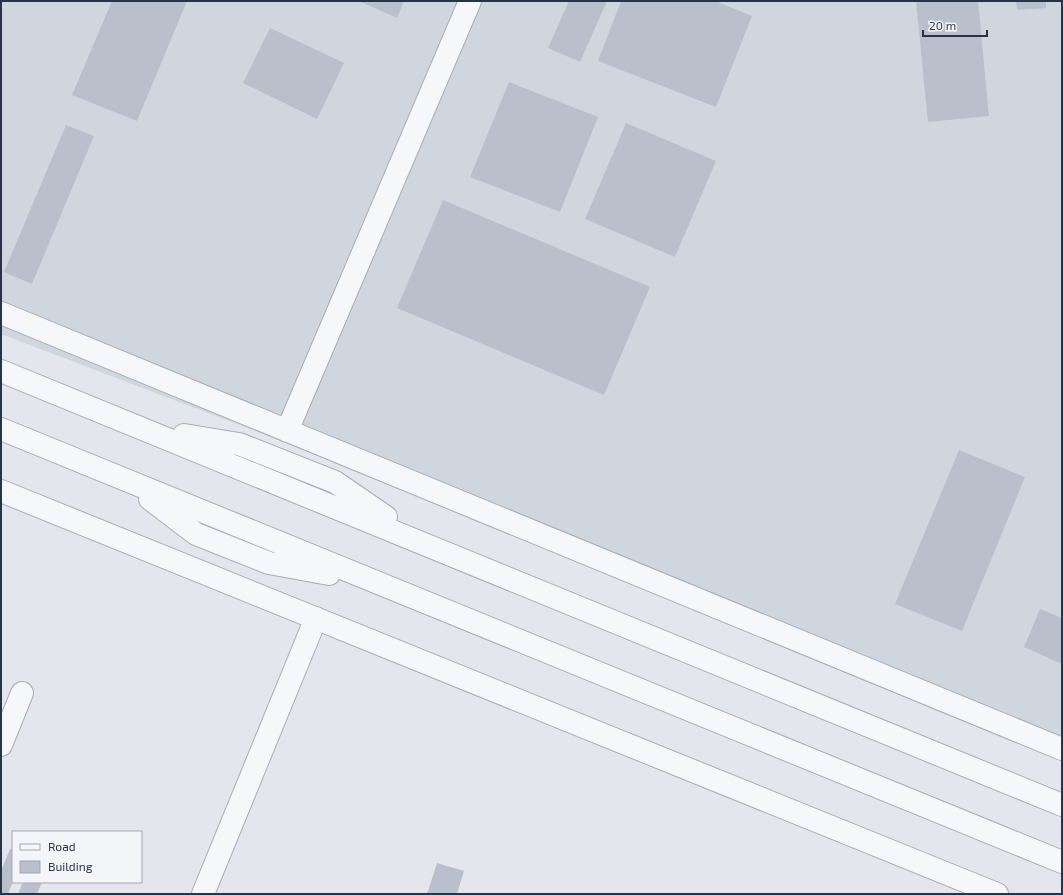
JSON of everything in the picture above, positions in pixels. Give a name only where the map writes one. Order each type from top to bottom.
[{"type":"street","points":[[287,431],[470,1]]},
{"type":"street","points":[[1,313],[1062,750]]},
{"type":"street","points":[[1,371],[421,541],[1062,805]]},
{"type":"street","points":[[1,429],[1062,862]]},
{"type":"street","points":[[1,491],[997,894]]},
{"type":"street","points":[[203,894],[316,618]]},
{"type":"street","points":[[1,745],[22,693]]},
{"type":"shaded area","points":[[1,1],[1062,1],[1062,739],[1,334]]},
{"type":"building","points":[[112,1],[187,1],[137,121],[72,95]]},
{"type":"building","points":[[359,1],[404,1],[397,18]]},
{"type":"building","points":[[569,1],[607,1],[580,62],[548,48]]},
{"type":"building","points":[[621,1],[715,1],[752,16],[716,107],[598,61]]},
{"type":"building","points":[[916,1],[978,1],[989,116],[928,122]]},
{"type":"building","points":[[1016,1],[1046,1],[1046,8],[1017,10]]},
{"type":"building","points":[[270,28],[344,63],[317,119],[243,83]]},
{"type":"building","points":[[509,82],[598,117],[560,212],[470,177]]},
{"type":"building","points":[[626,123],[716,161],[675,257],[585,219]]},
{"type":"building","points":[[66,125],[94,136],[32,284],[4,272]]},
{"type":"building","points":[[443,200],[650,287],[604,395],[397,308]]},
{"type":"building","points":[[959,450],[1025,477],[962,631],[895,604]]},
{"type":"building","points":[[1040,609],[1062,618],[1062,664],[1024,647]]},
{"type":"building","points":[[10,849],[12,850],[12,883],[8,894],[1,894],[1,871]]},
{"type":"building","points":[[437,863],[464,871],[457,894],[427,894]]},
{"type":"building","points":[[23,883],[42,883],[37,894],[18,894]]}]
